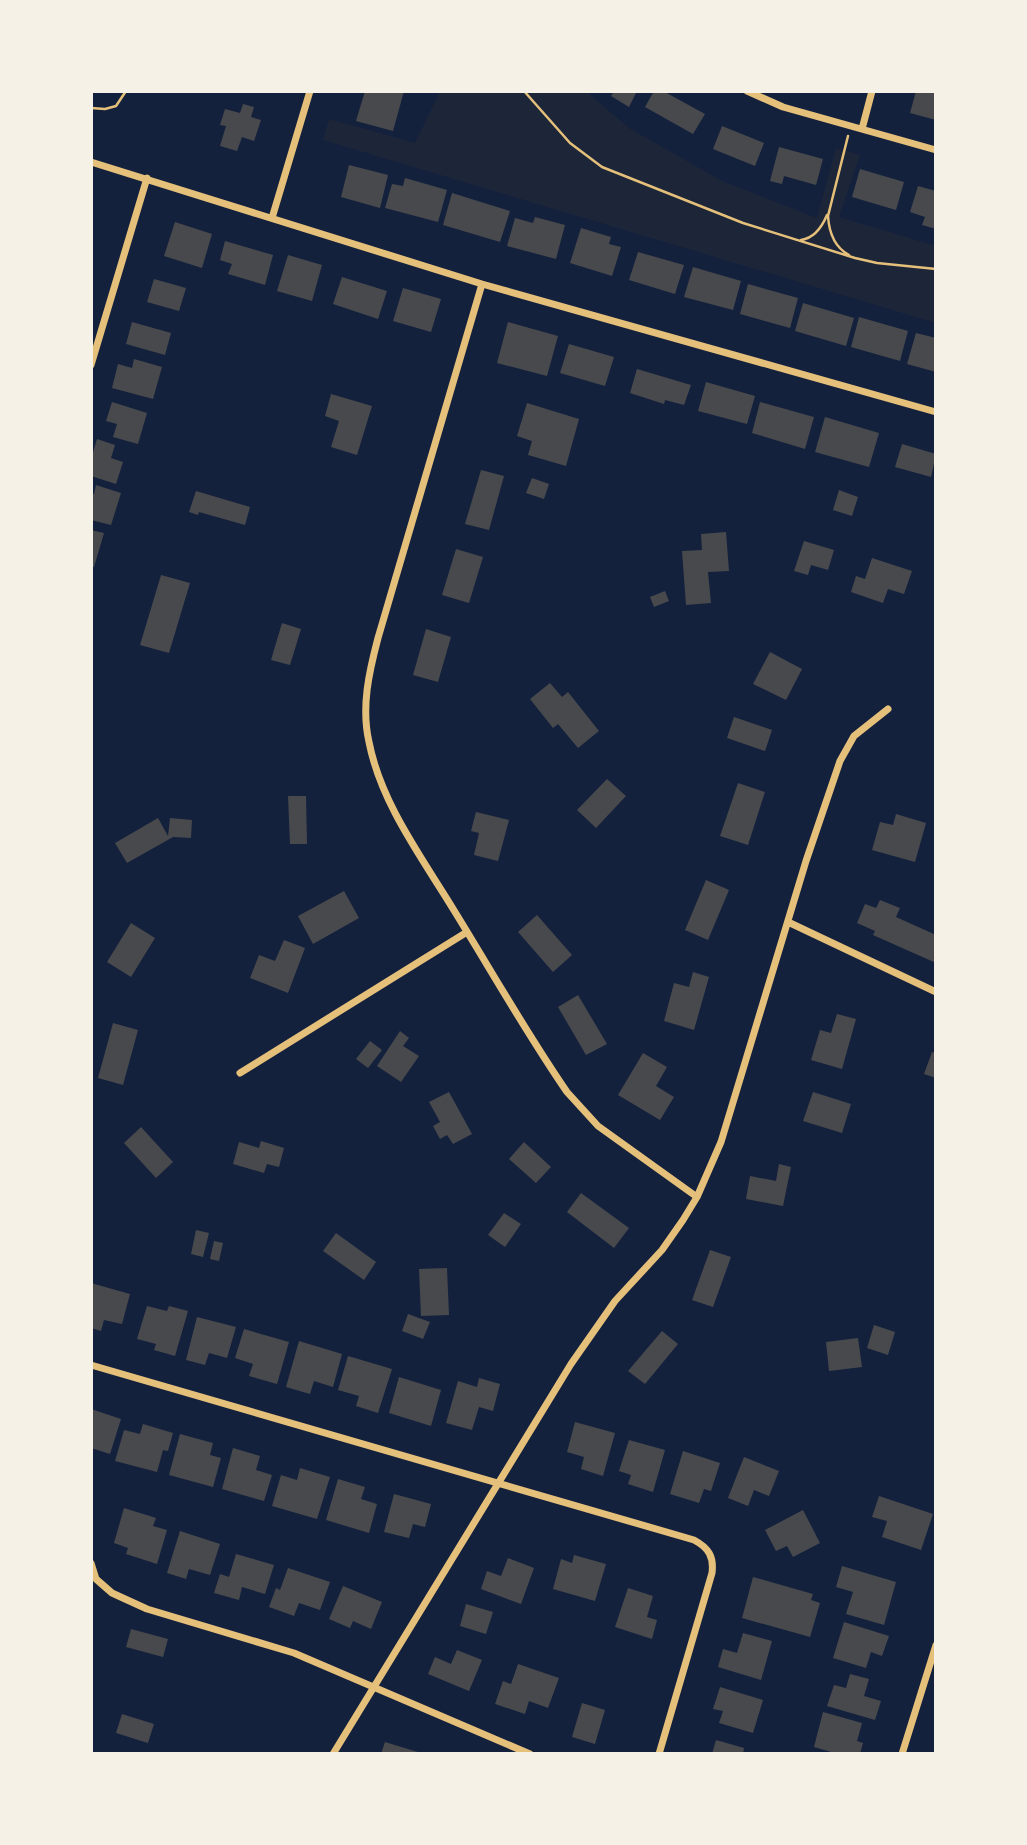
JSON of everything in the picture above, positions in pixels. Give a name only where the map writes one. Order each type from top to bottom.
[{"type":"street","points":[[272,218],[310,91]]},
{"type":"street","points":[[747,91],[783,107],[936,150]]},
{"type":"street","points":[[862,129],[872,91]]},
{"type":"street","points":[[91,162],[482,284],[936,412]]},
{"type":"street","points":[[91,365],[94,346],[148,178]]},
{"type":"street","points":[[482,284],[377,638],[366,706],[370,749],[384,790],[410,838],[548,1064],[598,1126],[697,1197]]},
{"type":"street","points":[[333,1754],[596,1327],[615,1301],[662,1250],[697,1197],[721,1142],[840,761],[854,736],[888,709]]},
{"type":"street","points":[[788,922],[936,992]]},
{"type":"street","points":[[240,1073],[467,932]]},
{"type":"street","points":[[91,1365],[704,1545],[713,1562],[712,1573],[659,1754]]},
{"type":"street","points":[[91,1563],[96,1579],[112,1593],[147,1609],[294,1653],[530,1754]]},
{"type":"street","points":[[902,1754],[936,1645]]},
{"type":"path","points":[[91,108],[105,109],[116,106],[126,91]]},
{"type":"path","points":[[524,91],[570,143],[602,167],[743,223],[855,258],[936,269]]},
{"type":"path","points":[[791,238],[803,241],[820,229],[829,208],[850,126]]},
{"type":"path","points":[[829,208],[829,228],[835,242],[841,251],[855,258]]},
{"type":"shaded area","points":[[440,91],[586,91],[629,128],[722,181],[817,218],[836,148],[860,155],[839,217],[936,246],[936,323],[323,140],[329,119],[415,143]]},
{"type":"building","points":[[365,91],[404,91],[393,131],[356,121]]},
{"type":"building","points":[[614,91],[637,91],[629,107],[611,96]]},
{"type":"building","points":[[654,91],[663,91],[705,114],[693,134],[645,107]]},
{"type":"building","points":[[916,91],[936,91],[936,120],[910,113]]},
{"type":"building","points":[[243,104],[254,107],[251,117],[261,120],[254,141],[242,137],[237,151],[220,146],[226,126],[220,125],[225,109],[240,113]]},
{"type":"building","points":[[722,126],[764,143],[755,166],[713,149]]},
{"type":"building","points":[[779,147],[823,159],[816,185],[784,176],[782,184],[770,181]]},
{"type":"building","points":[[349,165],[388,175],[380,208],[341,197]]},
{"type":"building","points":[[860,169],[904,182],[896,210],[852,197]]},
{"type":"building","points":[[405,178],[447,190],[438,222],[385,208],[392,184],[403,186]]},
{"type":"building","points":[[918,186],[936,191],[936,229],[922,225],[925,217],[910,212]]},
{"type":"building","points":[[452,193],[510,211],[500,242],[443,225]]},
{"type":"building","points":[[535,217],[565,225],[556,259],[507,246],[515,218],[533,223]]},
{"type":"building","points":[[175,222],[212,234],[202,268],[164,256]]},
{"type":"building","points":[[581,228],[611,237],[609,244],[621,247],[612,276],[570,263]]},
{"type":"building","points":[[225,241],[273,255],[265,285],[228,274],[232,264],[220,260]]},
{"type":"building","points":[[638,252],[684,265],[675,294],[629,280]]},
{"type":"building","points":[[288,255],[322,265],[312,301],[277,291]]},
{"type":"building","points":[[693,267],[741,281],[733,310],[684,297]]},
{"type":"building","points":[[342,277],[387,291],[378,319],[333,304]]},
{"type":"building","points":[[154,279],[186,288],[179,311],[147,302]]},
{"type":"building","points":[[748,284],[798,298],[790,328],[740,314]]},
{"type":"building","points":[[403,288],[441,299],[431,332],[393,321]]},
{"type":"building","points":[[803,303],[854,318],[846,346],[795,331]]},
{"type":"building","points":[[859,317],[908,331],[900,361],[851,347]]},
{"type":"building","points":[[132,322],[171,333],[165,355],[126,344]]},
{"type":"building","points":[[508,322],[558,336],[547,376],[497,363]]},
{"type":"building","points":[[916,333],[936,338],[936,372],[907,364]]},
{"type":"building","points":[[569,344],[614,357],[605,386],[560,373]]},
{"type":"building","points":[[134,359],[162,367],[153,399],[112,388],[118,364],[132,368]]},
{"type":"building","points":[[637,369],[691,385],[684,405],[665,400],[664,404],[630,393]]},
{"type":"building","points":[[706,382],[755,396],[747,424],[698,411]]},
{"type":"building","points":[[331,394],[372,406],[357,455],[331,447],[339,421],[325,416]]},
{"type":"building","points":[[112,402],[147,413],[138,444],[113,437],[117,424],[106,421]]},
{"type":"building","points":[[760,402],[814,417],[805,449],[752,433]]},
{"type":"building","points":[[527,403],[579,419],[566,466],[528,455],[532,441],[517,436]]},
{"type":"building","points":[[825,417],[879,433],[869,467],[815,452]]},
{"type":"building","points":[[97,439],[115,445],[111,458],[123,462],[116,484],[91,476],[91,459]]},
{"type":"building","points":[[902,444],[936,454],[931,477],[895,467]]},
{"type":"building","points":[[481,470],[504,476],[489,530],[465,524]]},
{"type":"building","points":[[532,478],[549,484],[544,499],[526,493]]},
{"type":"building","points":[[96,485],[121,493],[111,525],[91,520],[91,493],[94,494]]},
{"type":"building","points":[[839,490],[858,497],[852,516],[833,510]]},
{"type":"building","points":[[196,491],[250,507],[245,525],[199,512],[198,515],[189,512]]},
{"type":"building","points":[[91,530],[104,533],[94,567],[91,567]]},
{"type":"building","points":[[726,532],[729,571],[708,572],[711,603],[686,605],[682,551],[702,550],[701,534]]},
{"type":"building","points":[[804,541],[834,550],[828,570],[811,565],[808,575],[794,571]]},
{"type":"building","points":[[456,549],[483,557],[469,603],[442,595]]},
{"type":"building","points":[[872,558],[912,571],[904,594],[888,589],[883,603],[851,592],[856,576],[865,579]]},
{"type":"building","points":[[161,575],[190,583],[169,653],[140,645]]},
{"type":"building","points":[[665,591],[669,601],[654,607],[650,597]]},
{"type":"building","points":[[282,623],[301,629],[290,665],[271,660]]},
{"type":"building","points":[[426,629],[451,637],[438,682],[413,675]]},
{"type":"building","points":[[770,652],[802,669],[786,700],[753,684]]},
{"type":"building","points":[[550,683],[562,697],[568,692],[599,731],[578,748],[558,724],[553,728],[530,699]]},
{"type":"building","points":[[734,717],[772,730],[765,751],[727,738]]},
{"type":"building","points":[[607,779],[626,796],[596,828],[577,810]]},
{"type":"building","points":[[738,783],[765,792],[748,845],[720,836]]},
{"type":"building","points":[[288,796],[306,796],[307,844],[290,844]]},
{"type":"building","points":[[476,812],[509,820],[498,861],[474,855],[479,833],[471,831]]},
{"type":"building","points":[[896,814],[926,823],[915,862],[872,850],[880,822],[893,825]]},
{"type":"building","points":[[158,818],[168,836],[170,818],[192,820],[191,838],[173,837],[127,863],[115,843]]},
{"type":"building","points":[[706,880],[729,890],[708,940],[685,930]]},
{"type":"building","points":[[344,891],[359,918],[313,944],[298,916]]},
{"type":"building","points":[[880,900],[900,908],[896,917],[936,935],[936,963],[873,935],[875,931],[857,923],[865,904],[876,908]]},
{"type":"building","points":[[537,915],[572,955],[553,972],[518,932]]},
{"type":"building","points":[[131,923],[155,938],[131,977],[107,962]]},
{"type":"building","points":[[284,940],[305,948],[288,993],[250,978],[259,955],[275,961]]},
{"type":"building","points":[[693,972],[709,977],[694,1030],[664,1021],[674,983],[689,987]]},
{"type":"building","points":[[578,995],[607,1044],[586,1055],[558,1007]]},
{"type":"building","points":[[837,1014],[856,1019],[842,1069],[811,1060],[820,1030],[831,1033]]},
{"type":"building","points":[[113,1023],[138,1030],[123,1085],[98,1078]]},
{"type":"building","points":[[400,1031],[409,1038],[403,1046],[419,1056],[401,1082],[377,1066]]},
{"type":"building","points":[[370,1041],[382,1050],[368,1068],[356,1059]]},
{"type":"building","points":[[932,1052],[936,1053],[936,1078],[924,1074]]},
{"type":"building","points":[[643,1053],[667,1067],[656,1086],[674,1097],[660,1120],[618,1095]]},
{"type":"building","points":[[449,1092],[472,1134],[453,1144],[447,1135],[440,1139],[433,1126],[440,1122],[429,1102]]},
{"type":"building","points":[[813,1092],[851,1104],[842,1133],[803,1121]]},
{"type":"building","points":[[141,1127],[173,1162],[156,1178],[124,1143]]},
{"type":"building","points":[[261,1141],[284,1148],[279,1167],[267,1164],[264,1173],[233,1164],[239,1142],[259,1148]]},
{"type":"building","points":[[524,1142],[551,1167],[536,1183],[509,1159]]},
{"type":"building","points":[[779,1164],[791,1167],[783,1206],[746,1199],[750,1176],[776,1181]]},
{"type":"building","points":[[581,1193],[629,1228],[614,1248],[567,1212]]},
{"type":"building","points":[[504,1213],[521,1224],[505,1247],[488,1235]]},
{"type":"building","points":[[196,1230],[209,1233],[203,1257],[191,1254]]},
{"type":"building","points":[[336,1233],[376,1262],[364,1280],[323,1251]]},
{"type":"building","points":[[214,1241],[223,1243],[219,1261],[210,1259]]},
{"type":"building","points":[[710,1250],[731,1257],[713,1307],[692,1300]]},
{"type":"building","points":[[447,1268],[449,1315],[421,1316],[419,1269]]},
{"type":"building","points":[[91,1283],[130,1294],[122,1324],[104,1320],[101,1331],[91,1328]]},
{"type":"building","points":[[147,1306],[167,1311],[169,1306],[188,1311],[175,1356],[154,1350],[156,1344],[137,1339]]},
{"type":"building","points":[[408,1314],[430,1322],[423,1339],[402,1331]]},
{"type":"building","points":[[197,1317],[236,1327],[227,1358],[209,1353],[205,1365],[186,1360]]},
{"type":"building","points":[[874,1325],[895,1332],[888,1355],[867,1348]]},
{"type":"building","points":[[244,1329],[289,1342],[277,1384],[249,1376],[253,1364],[235,1358]]},
{"type":"building","points":[[662,1331],[678,1344],[645,1384],[628,1371]]},
{"type":"building","points":[[858,1338],[862,1367],[829,1371],[826,1342]]},
{"type":"building","points":[[299,1341],[342,1354],[333,1387],[314,1381],[310,1394],[286,1387]]},
{"type":"building","points":[[348,1356],[392,1369],[378,1413],[356,1406],[359,1396],[338,1390]]},
{"type":"building","points":[[399,1377],[441,1390],[431,1426],[389,1413]]},
{"type":"building","points":[[479,1378],[500,1384],[493,1411],[479,1407],[472,1430],[446,1423],[458,1381],[477,1387]]},
{"type":"building","points":[[91,1409],[121,1419],[110,1454],[91,1448]]},
{"type":"building","points":[[575,1422],[615,1433],[603,1476],[581,1469],[584,1457],[567,1452]]},
{"type":"building","points":[[143,1424],[173,1433],[168,1451],[163,1450],[157,1472],[115,1461],[124,1430],[140,1434]]},
{"type":"building","points":[[180,1434],[213,1443],[210,1455],[221,1458],[213,1487],[169,1475]]},
{"type":"building","points":[[629,1440],[665,1450],[653,1492],[628,1484],[631,1475],[619,1471]]},
{"type":"building","points":[[233,1448],[260,1456],[256,1470],[272,1475],[264,1501],[222,1489]]},
{"type":"building","points":[[683,1451],[720,1463],[711,1491],[704,1489],[699,1503],[670,1494]]},
{"type":"building","points":[[744,1457],[779,1471],[769,1496],[754,1490],[748,1506],[728,1498]]},
{"type":"building","points":[[300,1468],[330,1477],[317,1519],[272,1506],[281,1475],[297,1480]]},
{"type":"building","points":[[338,1479],[365,1487],[361,1499],[377,1504],[369,1533],[326,1520]]},
{"type":"building","points":[[394,1494],[431,1504],[425,1527],[413,1524],[409,1538],[384,1532]]},
{"type":"building","points":[[879,1496],[933,1514],[921,1550],[882,1537],[887,1521],[872,1517]]},
{"type":"building","points":[[124,1508],[156,1518],[153,1526],[167,1530],[157,1564],[126,1554],[128,1548],[114,1543]]},
{"type":"building","points":[[803,1510],[820,1543],[793,1557],[787,1546],[776,1551],[765,1530]]},
{"type":"building","points":[[180,1531],[220,1544],[210,1575],[189,1569],[186,1579],[167,1573]]},
{"type":"building","points":[[236,1554],[274,1565],[265,1594],[242,1587],[239,1600],[214,1593],[220,1574],[229,1577]]},
{"type":"building","points":[[574,1555],[606,1564],[595,1601],[553,1589],[561,1559],[572,1563]]},
{"type":"building","points":[[508,1558],[534,1568],[521,1604],[481,1589],[487,1571],[501,1576]]},
{"type":"building","points":[[842,1566],[896,1582],[884,1625],[846,1614],[853,1592],[836,1587]]},
{"type":"building","points":[[288,1568],[330,1582],[320,1610],[299,1603],[294,1616],[269,1607],[276,1588],[280,1590]]},
{"type":"building","points":[[753,1577],[813,1594],[811,1600],[820,1603],[810,1637],[742,1618]]},
{"type":"building","points":[[343,1586],[382,1602],[371,1629],[353,1621],[350,1628],[329,1619]]},
{"type":"building","points":[[628,1588],[653,1596],[647,1617],[657,1620],[652,1639],[615,1627]]},
{"type":"building","points":[[466,1604],[493,1612],[486,1634],[460,1626]]},
{"type":"building","points":[[844,1622],[889,1636],[882,1656],[871,1652],[866,1668],[833,1658]]},
{"type":"building","points":[[131,1629],[168,1639],[163,1657],[126,1647]]},
{"type":"building","points":[[743,1633],[772,1641],[761,1680],[718,1667],[723,1649],[737,1653]]},
{"type":"building","points":[[457,1650],[482,1660],[469,1691],[428,1674],[435,1657],[451,1664]]},
{"type":"building","points":[[518,1664],[559,1678],[548,1708],[529,1701],[525,1714],[495,1704],[503,1681],[511,1684]]},
{"type":"building","points":[[850,1674],[869,1679],[864,1696],[881,1701],[875,1720],[827,1706],[834,1685],[846,1688]]},
{"type":"building","points":[[720,1687],[763,1700],[753,1733],[719,1723],[723,1711],[713,1709]]},
{"type":"building","points":[[582,1703],[605,1710],[595,1744],[572,1737]]},
{"type":"building","points":[[823,1712],[862,1723],[857,1741],[863,1743],[860,1754],[838,1754],[814,1747]]},
{"type":"building","points":[[122,1714],[154,1724],[148,1743],[116,1733]]},
{"type":"building","points":[[716,1740],[744,1748],[743,1754],[712,1754]]},
{"type":"building","points":[[385,1742],[421,1753],[421,1754],[381,1754]]}]
